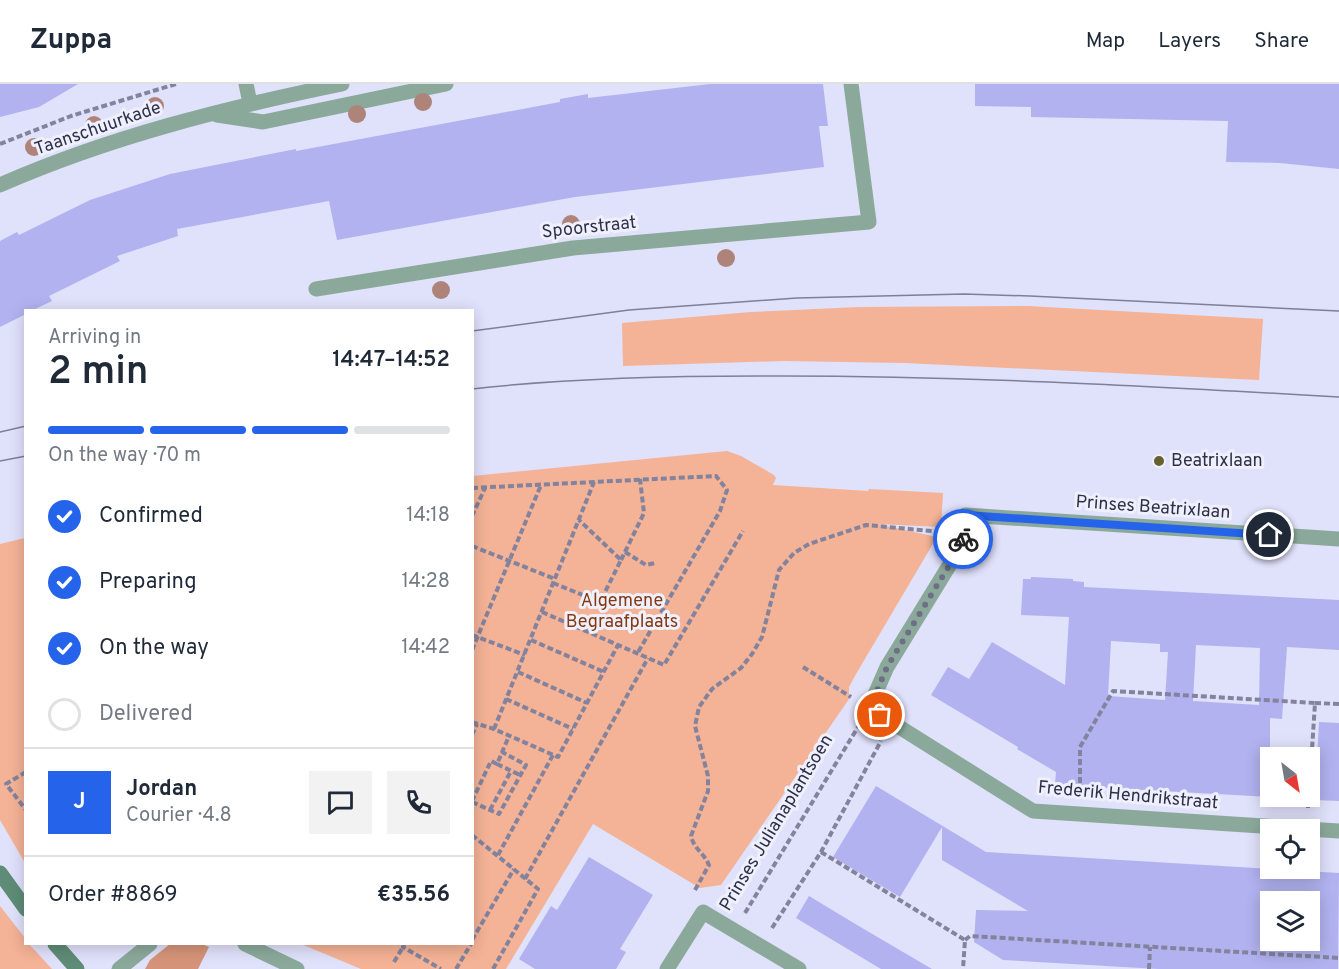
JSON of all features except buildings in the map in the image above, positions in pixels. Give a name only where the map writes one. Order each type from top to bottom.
[{"type":"street","points":[[246,84],[250,103]]},
{"type":"street","name":"Taanschuurkade","points":[[0,185],[132,136],[250,103],[342,84]]},
{"type":"street","name":"Taanschuurkade","points":[[210,114],[263,122],[446,84]]},
{"type":"street","name":"Spoorstraat","points":[[316,289],[573,248],[869,222],[851,84]]},
{"type":"street","name":"Prinses Beatrixlaan","points":[[963,535],[965,515],[1339,539]]},
{"type":"street","points":[[870,708],[887,667],[963,543],[963,535]]},
{"type":"street","name":"Frederik Hendrikstraat","points":[[870,708],[1033,811],[1339,831]]},
{"type":"street","points":[[0,873],[24,906]]},
{"type":"street","name":"Prinses Julianaplantsoen","points":[[667,969],[703,912],[734,932]]},
{"type":"street","points":[[734,932],[799,969]]},
{"type":"street","points":[[56,945],[77,969]]},
{"type":"street","points":[[119,969],[149,945]]},
{"type":"street","points":[[248,945],[297,969]]},
{"type":"path","name":"Taanschuurkade","points":[[0,144],[71,116],[176,84]]},
{"type":"path","points":[[474,488],[716,476],[727,490],[717,516],[637,654]]},
{"type":"path","points":[[474,547],[600,602],[644,513],[640,479]]},
{"type":"path","points":[[494,729],[594,482]]},
{"type":"path","points":[[525,655],[475,636],[541,485]]},
{"type":"path","points":[[474,512],[485,488]]},
{"type":"path","points":[[579,520],[621,560]]},
{"type":"path","points":[[703,912],[694,891],[709,865],[706,858],[696,849],[691,836],[708,791],[708,776],[695,726],[699,707],[712,689],[741,668],[758,646],[779,570],[794,553],[809,544],[866,525],[963,535]]},
{"type":"path","points":[[542,612],[664,665],[743,531]]},
{"type":"path","points":[[625,552],[646,565],[655,563]]},
{"type":"path","points":[[531,640],[603,672]]},
{"type":"path","points":[[475,723],[558,757],[618,645]]},
{"type":"path","points":[[525,879],[648,658]]},
{"type":"path","points":[[803,667],[870,708]]},
{"type":"path","points":[[518,672],[587,703]]},
{"type":"path","points":[[1080,814],[1080,747],[1113,691],[1339,704]]},
{"type":"path","points":[[506,699],[573,729]]},
{"type":"path","points":[[1312,747],[1315,703]]},
{"type":"path","name":"Prinses Julianaplantsoen","points":[[734,932],[870,708]]},
{"type":"path","points":[[760,946],[821,852],[891,721]]},
{"type":"path","points":[[496,764],[509,736]]},
{"type":"path","points":[[474,803],[499,814],[526,765],[502,752]]},
{"type":"path","points":[[498,855],[553,755]]},
{"type":"path","points":[[474,798],[491,761],[520,775]]},
{"type":"path","points":[[490,810],[511,771]]},
{"type":"path","points":[[24,773],[6,784],[24,807]]},
{"type":"path","points":[[474,837],[538,889],[493,969]]},
{"type":"path","points":[[821,852],[965,940]]},
{"type":"path","points":[[474,939],[514,869]]},
{"type":"path","points":[[963,969],[965,940],[970,936],[1339,958]]},
{"type":"path","points":[[394,962],[404,945],[441,969]]},
{"type":"path","points":[[456,969],[470,945]]},
{"type":"path","points":[[1149,969],[1150,947]]},
{"type":"green space","points":[[1028,306],[1263,319],[1259,380],[905,363],[784,361],[623,366],[622,323],[751,312],[859,307]]},
{"type":"green space","name":"Algemene Begraafplaats","points":[[727,451],[741,456],[774,475],[776,478],[773,485],[943,493],[941,527],[877,524],[937,537],[856,674],[849,687],[849,699],[721,885],[700,888],[593,824],[506,969],[361,969],[303,945],[474,945],[474,476]]},
{"type":"green space","points":[[24,538],[24,861],[0,820],[0,544]]},
{"type":"green space","points":[[0,906],[24,937],[24,945],[30,945],[52,969],[0,969]]},
{"type":"shaded area","points":[[169,945],[209,947],[198,969],[145,969],[150,960]]},
{"type":"tram line","points":[[474,331],[629,310],[797,298],[964,294],[1339,311]]},
{"type":"tram line","points":[[474,389],[615,378],[831,376],[1049,382],[1339,397]]},
{"type":"tram line","points":[[0,432],[24,426]]},
{"type":"tram line","points":[[0,461],[24,456]]},
{"type":"way so far","points":[[880,715],[870,708],[887,667],[963,543],[963,539]]},
{"type":"place","name":"Beatrixlaan","points":[[1159,461]]},
{"type":"route","points":[[963,539],[965,515],[1269,535]]}]
